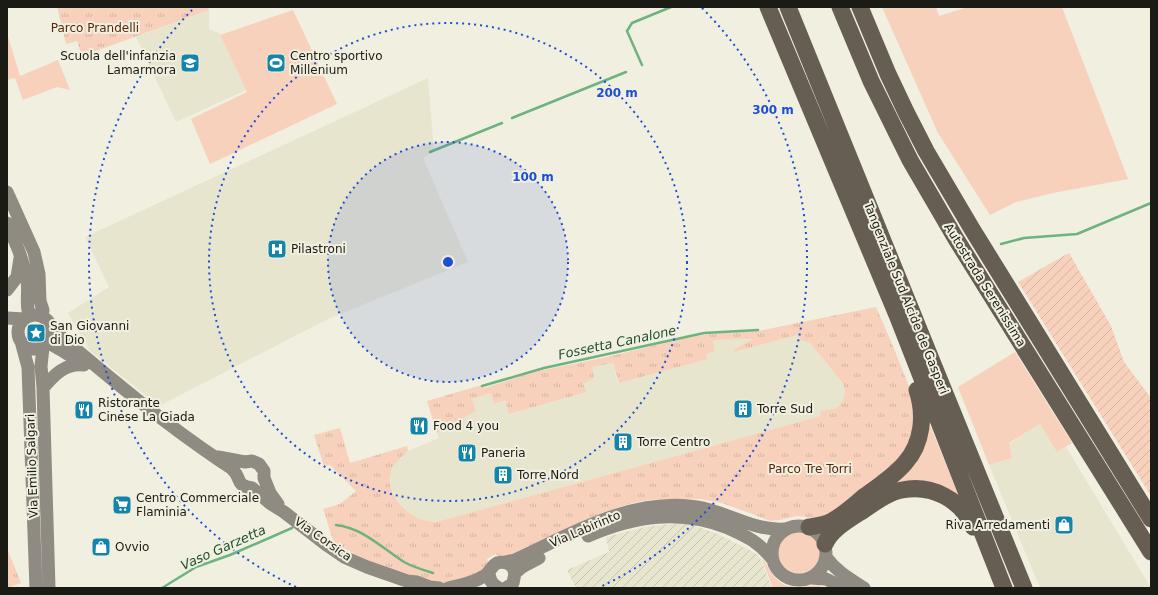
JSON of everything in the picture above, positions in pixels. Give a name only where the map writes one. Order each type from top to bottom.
[{"type":"highway","name":"Tangenziale Sud Alcide de Gasperi","points":[[768,7],[897,315],[1003,586]]},
{"type":"highway","name":"Tangenziale Sud Alcide de Gasperi","points":[[788,7],[1024,588]]},
{"type":"highway","name":"Autostrada Serenissima","points":[[840,7],[871,81],[910,160],[956,239],[1151,552]]},
{"type":"highway","name":"Autostrada Serenissima","points":[[860,7],[888,74],[926,151],[972,230],[1151,519]]},
{"type":"highway","points":[[809,527],[830,522],[890,477],[907,462],[918,439],[921,428],[922,412],[919,395],[897,340],[897,315]]},
{"type":"highway","points":[[833,569],[828,537],[847,521],[882,498],[901,490],[922,489],[947,497],[964,513],[971,523],[985,557],[1003,586]]},
{"type":"main road","points":[[7,192],[34,252],[39,274],[40,301],[43,310],[20,324],[18,332],[21,343]]},
{"type":"main road","points":[[7,223],[20,254],[28,282],[27,312],[32,317]]},
{"type":"main road","points":[[7,290],[17,277],[20,254]]},
{"type":"main road","points":[[7,318],[32,317],[48,320],[52,327],[53,333],[46,345],[37,349],[31,349],[7,332]]},
{"type":"main road","name":"Via Corsica","points":[[52,327],[59,335],[125,390],[212,456],[234,470],[238,480],[243,486],[252,488],[344,557],[410,585],[417,582],[432,588]]},
{"type":"main road","name":"Via Emilio Salgari","points":[[21,343],[28,367],[36,588]]},
{"type":"main road","name":"Via Corsica","points":[[46,345],[63,351],[125,390]]},
{"type":"main road","name":"Via Emilio Salgari","points":[[46,345],[41,366],[43,388],[49,588]]},
{"type":"main road","points":[[43,388],[55,375],[65,368],[72,365],[84,365]]},
{"type":"main road","name":"Via Corsica","points":[[212,456],[245,462]]},
{"type":"main road","points":[[237,476],[238,468],[245,462],[249,461],[259,464],[264,474],[258,485],[252,488]]},
{"type":"main road","name":"Via Corsica","points":[[264,474],[270,493],[284,512]]},
{"type":"main road","name":"Via Labirinto","points":[[505,562],[515,560],[608,518],[633,510],[659,506],[700,508],[723,514],[759,528],[776,530],[797,525],[809,527]]},
{"type":"main road","name":"Via Labirinto","points":[[516,574],[522,567],[537,559],[601,530],[627,522],[666,516],[704,520],[738,532],[761,545],[773,560],[779,572],[791,579],[797,580],[811,578],[833,569]]},
{"type":"main road","points":[[809,527],[819,534],[833,569]]},
{"type":"main road","points":[[773,560],[773,546],[779,534],[785,529]]},
{"type":"main road","points":[[448,588],[483,577],[496,564],[505,562],[512,566],[516,574],[513,583],[500,588],[481,588]]},
{"type":"main road","points":[[811,578],[823,567],[833,569],[864,588]]},
{"type":"main road","points":[[489,572],[490,581],[500,588]]},
{"type":"shaded area","name":"Scuola dell'infanzia Lamarmora","points":[[209,10],[209,29],[219,33],[246,90],[176,122],[136,37]]},
{"type":"shaded area","name":"Pilastroni","points":[[428,78],[434,152],[423,158],[468,262],[328,319],[159,406],[89,350],[68,313],[109,287],[85,237]]},
{"type":"shaded area","points":[[798,335],[800,340],[810,343],[842,382],[845,390],[843,400],[839,406],[833,409],[821,411],[822,416],[436,522],[421,520],[410,514],[399,502],[390,487],[389,476],[395,464],[402,456],[408,451],[439,438],[437,433],[476,411],[472,399],[491,393],[505,400],[510,414],[587,392],[583,384],[592,367],[613,363],[618,383],[708,359],[706,354],[711,340],[754,339],[733,350],[734,352]]},
{"type":"shaded area","name":"Riva Arredamenti","points":[[1040,424],[1057,451],[1066,447],[1151,588],[1040,588],[989,465],[1012,458],[1009,444]]},
{"type":"shaded area","points":[[690,524],[718,534],[757,554],[761,560],[772,588],[576,588],[567,570],[609,552],[606,537],[649,526]]},
{"type":"green space","name":"Parco Prandelli","points":[[57,7],[208,7],[209,10],[82,56],[77,41],[66,44]]},
{"type":"green space","points":[[882,7],[936,7],[939,16],[968,7],[1062,7],[1128,179],[1053,193],[1016,202],[990,215],[938,133]]},
{"type":"green space","name":"Centro sportivo Millenium","points":[[293,10],[337,104],[210,164],[191,119],[247,92],[220,35]]},
{"type":"green space","points":[[7,33],[20,76],[58,60],[70,90],[57,87],[23,100],[15,78],[7,80]]},
{"type":"green space","points":[[1069,253],[1111,326],[1124,362],[1151,398],[1151,496],[1018,282]]},
{"type":"green space","name":"Parco Tre Torri","points":[[876,307],[912,394],[916,418],[910,443],[894,464],[828,516],[814,518],[797,516],[771,521],[722,503],[701,499],[649,500],[628,504],[592,517],[515,556],[501,557],[495,554],[487,559],[489,565],[483,572],[445,583],[428,581],[376,565],[334,543],[323,509],[340,504],[356,491],[330,465],[324,466],[314,435],[340,428],[350,463],[407,446],[408,451],[392,469],[390,476],[391,489],[398,502],[409,512],[420,519],[436,522],[821,416],[820,411],[833,409],[839,406],[843,400],[845,390],[842,382],[810,343],[800,340],[798,335],[734,352],[733,350],[753,339],[712,340],[715,351],[706,354],[708,359],[619,383],[613,363],[592,367],[594,378],[583,384],[587,392],[509,414],[505,400],[494,404],[491,393],[472,399],[476,411],[437,433],[427,401],[482,385],[484,388],[534,372],[602,358],[690,337],[709,334],[758,331]]},
{"type":"green space","points":[[31,324],[39,324],[44,329],[42,340],[39,342],[31,342],[26,337],[26,329]]},
{"type":"green space","points":[[1015,352],[1072,443],[1057,452],[1040,424],[1009,443],[1012,458],[989,465],[958,387]]},
{"type":"green space","points":[[927,418],[961,501],[888,490]]},
{"type":"green space","points":[[795,531],[803,531],[814,537],[820,548],[820,556],[814,567],[803,573],[795,573],[784,567],[778,556],[778,548],[784,537]]},
{"type":"green space","points":[[7,548],[21,583],[8,588],[7,588]]},
{"type":"green space","points":[[763,559],[776,578],[785,585],[797,587],[821,585],[819,588],[773,588],[762,560]]},
{"type":"waterway","name":"Fossetta Canalone","points":[[642,65],[627,31],[632,23],[671,7]]},
{"type":"waterway","name":"Fossetta Canalone","points":[[512,118],[626,72]]},
{"type":"waterway","name":"Fossetta Canalone","points":[[430,152],[502,123]]},
{"type":"waterway","name":"Fossetta Canalone","points":[[1001,244],[1024,238],[1077,234],[1151,203]]},
{"type":"waterway","name":"Fossetta Canalone","points":[[482,386],[544,368],[704,333],[758,330]]},
{"type":"waterway","name":"Vaso Garzetta","points":[[336,525],[364,534],[404,562],[433,573]]},
{"type":"waterway","name":"Vaso Garzetta","points":[[162,588],[196,567],[230,555],[292,528]]},
{"type":"place","name":"Scuola dell'infanzia Lamarmora","points":[[190,63]]},
{"type":"place","name":"Centro sportivo Millenium","points":[[276,63]]},
{"type":"place","name":"Pilastroni","points":[[277,249]]},
{"type":"place","name":"San Giovanni di Dio","points":[[36,333]]},
{"type":"place","name":"Torre Sud","points":[[743,409]]},
{"type":"place","name":"Ristorante Cinese La Giada","points":[[84,410]]},
{"type":"place","name":"Food 4 you","points":[[419,426]]},
{"type":"place","name":"Torre Centro","points":[[623,442]]},
{"type":"place","name":"Paneria","points":[[467,453]]},
{"type":"place","name":"Torre Nord","points":[[503,475]]},
{"type":"place","name":"Centro Commerciale Flaminia","points":[[122,505]]},
{"type":"place","name":"Riva Arredamenti","points":[[1064,525]]},
{"type":"place","name":"Ovvio","points":[[101,547]]}]
